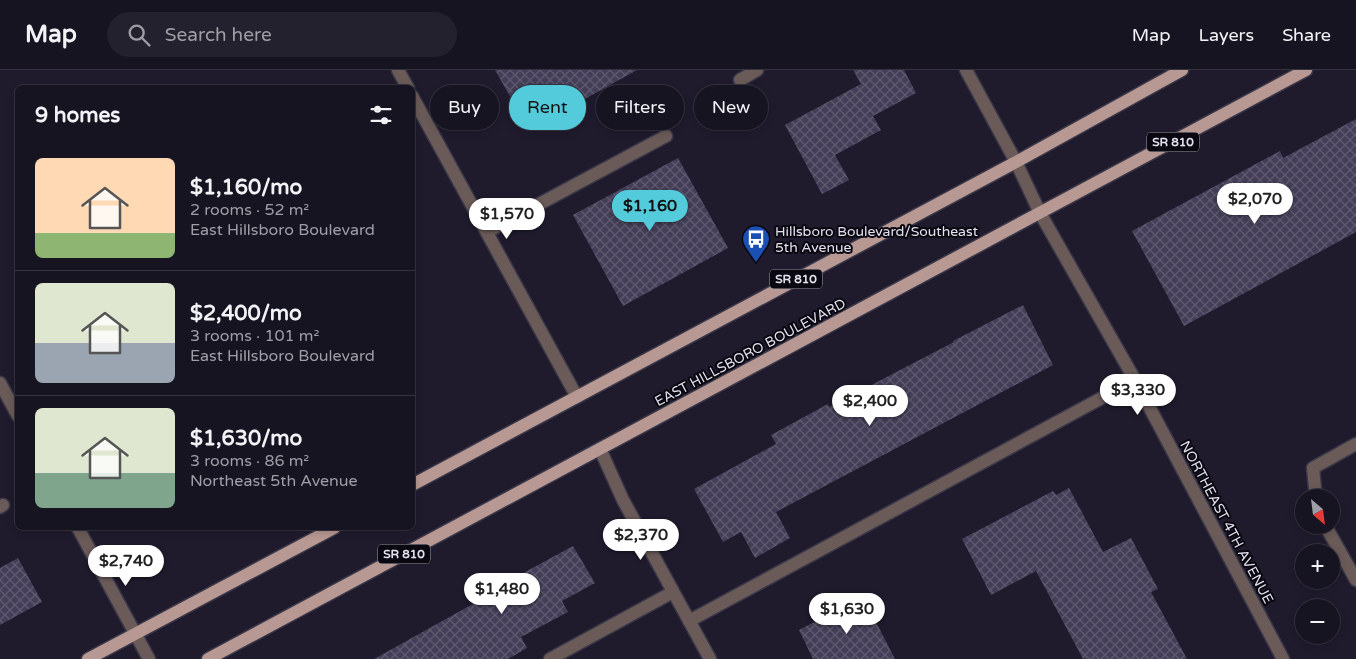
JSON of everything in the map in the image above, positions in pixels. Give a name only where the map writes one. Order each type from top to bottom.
[{"type":"main road","name":"SR 810","points":[[415,483],[1016,162],[1182,70]]},
{"type":"main road","name":"EAST HILLSBORO BOULEVARD","points":[[208,659],[1306,70]]},
{"type":"main road","points":[[88,659],[330,530]]},
{"type":"street","points":[[398,70],[406,85]]},
{"type":"street","points":[[740,80],[757,70]]},
{"type":"street","name":"NORTHEAST 4TH AVENUE","points":[[966,70],[1016,162],[1040,213],[1135,380],[1283,659]]},
{"type":"street","points":[[415,101],[577,397]]},
{"type":"street","points":[[487,232],[666,136]]},
{"type":"street","points":[[689,621],[1135,380]]},
{"type":"street","points":[[0,383],[15,410]]},
{"type":"street","points":[[1315,489],[1313,468],[1356,444]]},
{"type":"street","points":[[600,449],[623,500],[710,659]]},
{"type":"street","points":[[79,530],[149,659]]},
{"type":"street","points":[[1330,534],[1356,580]]},
{"type":"street","points":[[550,659],[674,592]]},
{"type":"building","points":[[495,70],[637,70],[610,85],[596,85],[596,93],[586,98],[586,85],[509,85],[509,95]]},
{"type":"building","points":[[853,70],[904,70],[916,93],[873,116],[881,130],[835,155],[849,180],[822,194],[785,125],[861,84]]},
{"type":"building","points":[[1356,119],[1356,232],[1184,326],[1132,231],[1280,151],[1283,158]]},
{"type":"building","points":[[678,158],[728,248],[623,306],[573,215]]},
{"type":"building","points":[[1023,305],[1053,365],[776,512],[790,538],[755,558],[741,532],[723,542],[694,489],[776,444],[771,435],[828,404],[829,407]]},
{"type":"building","points":[[1069,488],[1103,552],[1131,538],[1158,589],[1151,592],[1187,659],[1083,659],[1036,571],[991,595],[962,539],[1053,491],[1056,495]]},
{"type":"building","points":[[573,546],[595,583],[562,601],[568,612],[521,637],[527,648],[508,659],[374,659],[489,595],[488,592]]},
{"type":"building","points":[[18,558],[42,602],[0,625],[0,568]]},
{"type":"building","points":[[863,597],[895,659],[813,659],[799,630]]},
{"type":"place","name":"Hillsboro Boulevard/Southeast 5th Avenue","points":[[756,263]]}]
